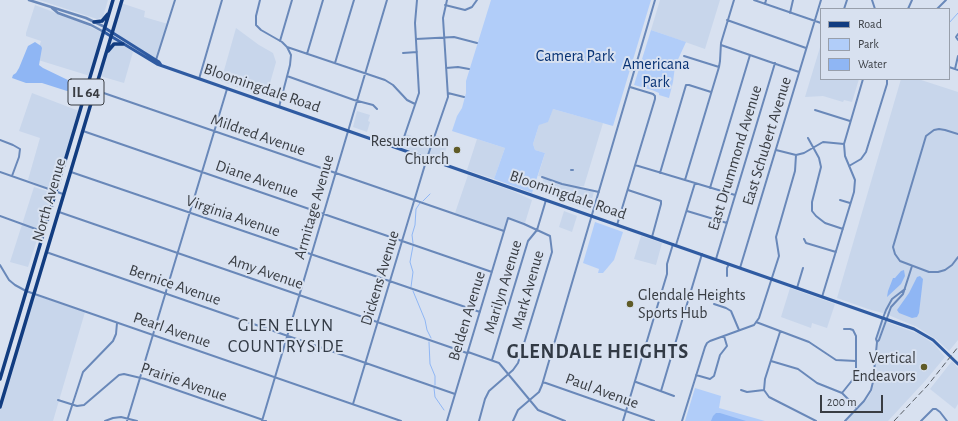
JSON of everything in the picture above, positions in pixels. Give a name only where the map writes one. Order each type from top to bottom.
[{"type":"main road","name":"North Avenue","points":[[0,379],[113,0]]},
{"type":"main road","name":"North Avenue","points":[[0,407],[122,0]]},
{"type":"main road","points":[[94,22],[104,19],[112,6]]},
{"type":"main road","name":"Bloomingdale Road","points":[[105,30],[161,64]]},
{"type":"main road","name":"Bloomingdale Road","points":[[112,34],[123,44],[152,62],[161,64],[198,79],[702,254],[924,333],[936,342],[957,363]]},
{"type":"main road","points":[[106,54],[114,44],[123,44]]},
{"type":"street","name":"Bloomingdale Road","points":[[29,0],[105,30]]},
{"type":"street","points":[[156,60],[175,0]]},
{"type":"street","points":[[198,79],[222,0]]},
{"type":"street","points":[[260,0],[256,16],[256,25],[261,30],[280,40],[287,47],[291,55],[290,65],[279,107]]},
{"type":"street","points":[[280,40],[292,0]]},
{"type":"street","points":[[307,54],[323,0]]},
{"type":"street","points":[[335,64],[354,0]]},
{"type":"street","name":"Armitage Avenue","points":[[262,420],[387,0]]},
{"type":"street","points":[[400,149],[419,91],[414,18],[417,0]]},
{"type":"street","name":"Dickens Avenue","points":[[353,404],[427,158],[447,102],[448,93],[443,18],[447,0]]},
{"type":"street","points":[[445,5],[459,10],[467,10],[472,7],[477,0]]},
{"type":"street","points":[[512,421],[518,410],[540,390],[543,382],[655,0]]},
{"type":"street","points":[[685,180],[719,67],[723,35],[734,0]]},
{"type":"street","points":[[754,0],[820,24]]},
{"type":"street","points":[[765,4],[766,0]]},
{"type":"street","points":[[790,13],[793,0]]},
{"type":"street","name":"East Schubert Avenue","points":[[740,268],[821,0]]},
{"type":"street","points":[[938,8],[946,0]]},
{"type":"street","name":"Bloomingdale Road","points":[[51,8],[59,9],[94,22],[105,30]]},
{"type":"street","points":[[728,20],[806,48]]},
{"type":"street","points":[[958,34],[956,37],[958,40]]},
{"type":"street","points":[[416,39],[458,37],[477,42]]},
{"type":"street","points":[[721,45],[799,72]]},
{"type":"street","points":[[287,47],[389,82],[407,100],[415,104]]},
{"type":"street","points":[[402,53],[417,52]]},
{"type":"street","points":[[710,188],[750,55]]},
{"type":"street","points":[[684,56],[719,67]]},
{"type":"street","points":[[956,70],[958,56]]},
{"type":"street","name":"East Drummond Avenue","points":[[716,259],[775,63]]},
{"type":"street","points":[[446,68],[458,67],[469,70]]},
{"type":"street","points":[[287,76],[373,106],[377,109]]},
{"type":"street","points":[[822,297],[851,203],[855,185],[854,177],[845,156],[844,144],[863,80]]},
{"type":"street","points":[[849,166],[862,159],[866,152],[887,80]]},
{"type":"street","points":[[660,173],[687,85],[711,92]]},
{"type":"street","points":[[617,225],[655,99],[655,96],[630,87]]},
{"type":"street","points":[[128,420],[227,89]]},
{"type":"street","name":"Mildred Avenue","points":[[95,90],[504,230]]},
{"type":"street","points":[[448,93],[464,97]]},
{"type":"street","points":[[815,110],[850,121]]},
{"type":"street","points":[[958,134],[939,129],[929,133],[924,141],[893,245],[897,259],[903,263],[929,272],[938,272],[949,267],[958,257]]},
{"type":"street","name":"Diane Avenue","points":[[83,131],[492,272]]},
{"type":"street","points":[[808,138],[819,158],[821,167],[812,202],[812,211],[825,223],[843,228]]},
{"type":"street","points":[[0,140],[20,149],[19,157],[12,176]]},
{"type":"street","points":[[776,150],[796,155],[804,153],[824,142],[844,144]]},
{"type":"street","points":[[682,421],[707,343],[756,322],[759,318],[779,256],[776,237],[795,171],[796,155]]},
{"type":"street","points":[[635,165],[735,195]]},
{"type":"street","points":[[0,172],[64,194]]},
{"type":"street","name":"Virginia Avenue","points":[[70,172],[480,312]]},
{"type":"street","points":[[542,177],[562,184],[599,192]]},
{"type":"street","points":[[623,421],[667,274],[667,264],[675,245],[695,183]]},
{"type":"street","points":[[628,190],[661,201],[652,237]]},
{"type":"street","name":"Marilyn Avenue","points":[[492,360],[528,241],[537,230],[546,200]]},
{"type":"street","points":[[840,200],[851,203]]},
{"type":"street","points":[[686,211],[727,223]]},
{"type":"street","name":"Amy Avenue","points":[[58,212],[492,360],[502,365],[540,412],[565,421]]},
{"type":"street","points":[[0,216],[44,232]]},
{"type":"street","name":"Belden Avenue","points":[[447,421],[508,218],[537,230]]},
{"type":"street","name":"Mark Avenue","points":[[479,421],[488,393],[494,385],[514,369],[518,363],[552,252],[550,236],[537,230]]},
{"type":"street","points":[[804,239],[806,243],[836,252]]},
{"type":"street","name":"Bernice Avenue","points":[[46,252],[455,394]]},
{"type":"street","points":[[661,391],[702,254]]},
{"type":"street","points":[[727,276],[727,268],[729,264]]},
{"type":"street","name":"Pearl Avenue","points":[[0,265],[9,280],[15,286],[117,323],[402,421]]},
{"type":"street","points":[[845,421],[868,396],[872,386],[877,335],[884,318],[891,307],[903,294],[912,266]]},
{"type":"street","points":[[797,288],[803,268]]},
{"type":"street","points":[[714,304],[731,311],[739,330]]},
{"type":"street","points":[[877,342],[881,336],[884,318]]},
{"type":"street","points":[[756,322],[809,342],[836,360],[856,361]]},
{"type":"street","points":[[68,421],[83,372],[113,341],[116,334],[117,323]]},
{"type":"street","points":[[842,393],[854,378],[857,340],[855,333],[850,329],[844,329]]},
{"type":"street","points":[[780,332],[765,379],[764,390],[769,397],[816,421]]},
{"type":"street","points":[[877,335],[881,336]]},
{"type":"street","points":[[696,375],[710,379],[714,376],[720,355],[727,346],[724,336]]},
{"type":"street","points":[[771,361],[798,369],[815,381],[842,393],[857,408]]},
{"type":"street","name":"Prairie Avenue","points":[[72,405],[84,405],[119,375],[127,374],[266,421]]},
{"type":"street","name":"Paul Avenue","points":[[543,382],[654,421]]},
{"type":"street","points":[[635,382],[674,396]]},
{"type":"street","points":[[741,390],[747,392],[764,390]]},
{"type":"street","points":[[58,400],[72,405]]},
{"type":"street","points":[[921,421],[933,409],[936,408],[947,421]]},
{"type":"street","points":[[105,421],[116,417],[137,421]]},
{"type":"shaded area","points":[[39,0],[108,0],[103,17],[97,19]]},
{"type":"shaded area","points":[[660,0],[720,0],[705,49],[651,30]]},
{"type":"shaded area","points":[[121,3],[145,11],[144,17],[168,24],[156,59],[113,31]]},
{"type":"shaded area","points":[[35,5],[82,23],[103,33],[90,76],[35,59],[41,41],[26,36],[26,33]]},
{"type":"shaded area","points":[[236,28],[259,45],[273,53],[276,62],[266,97],[221,81]]},
{"type":"shaded area","points":[[111,37],[133,52],[124,83],[100,76]]},
{"type":"shaded area","points":[[820,47],[820,80],[859,80],[852,102],[844,100],[843,102],[823,96],[805,97]]},
{"type":"shaded area","points":[[901,80],[921,80],[958,92],[958,340],[949,351],[937,340],[917,327],[886,314],[837,298]]},
{"type":"shaded area","points":[[32,93],[79,111],[55,191],[28,180],[40,138],[19,131]]},
{"type":"shaded area","points":[[553,109],[603,123],[584,186],[575,187],[594,192],[589,210],[539,192],[544,177],[538,176],[545,153],[535,150],[533,144],[539,125]]},
{"type":"shaded area","points":[[357,111],[370,115],[368,121],[370,122],[367,132],[353,127]]},
{"type":"shaded area","points":[[406,134],[432,143],[435,135],[449,140],[442,161],[401,147]]},
{"type":"shaded area","points":[[477,139],[505,148],[494,179],[467,170]]},
{"type":"shaded area","points":[[468,175],[515,192],[532,200],[525,223],[508,217],[504,230],[455,213]]},
{"type":"shaded area","points":[[34,187],[50,192],[51,198],[28,267],[10,262]]},
{"type":"shaded area","points":[[564,211],[577,216],[572,232],[559,227]]},
{"type":"shaded area","points":[[641,236],[662,243],[656,265],[634,259]]},
{"type":"shaded area","points":[[790,288],[835,304],[827,328],[812,323],[811,328],[781,317]]},
{"type":"shaded area","points":[[35,295],[85,312],[53,421],[0,421],[0,410]]},
{"type":"shaded area","points":[[881,320],[919,334],[934,344],[945,357],[888,421],[846,421],[868,398],[872,391],[874,384],[877,342],[875,340]]},
{"type":"shaded area","points":[[952,361],[958,368],[958,404],[955,409],[930,389]]},
{"type":"green space","name":"Camera Park","points":[[491,0],[651,0],[613,126],[553,109],[548,122],[539,125],[533,144],[535,150],[545,153],[532,193],[494,179],[505,148],[452,131],[457,116],[462,108],[466,93],[466,81]]},
{"type":"green space","name":"Americana Park","points":[[651,30],[686,42],[675,66],[669,98],[659,95],[659,93],[652,90],[634,85]]},
{"type":"green space","points":[[595,222],[623,232],[614,260],[603,273],[598,273],[599,269],[583,263]]},
{"type":"green space","points":[[695,388],[721,396],[719,408],[765,421],[685,421]]},
{"type":"water","points":[[35,42],[42,48],[39,65],[72,82],[73,86],[70,90],[67,91],[42,83],[26,83],[12,78],[19,68],[28,46]]},
{"type":"water","points":[[904,270],[905,276],[901,284],[887,297],[893,278]]},
{"type":"water","points":[[920,276],[923,279],[919,313],[917,317],[912,318],[899,313],[897,310],[909,293],[917,277]]},
{"type":"water","points":[[716,413],[720,413],[746,421],[711,421]]},
{"type":"waterway","points":[[950,22],[958,13]]},
{"type":"waterway","points":[[423,201],[430,194]]},
{"type":"waterway","points":[[413,243],[412,235],[415,225],[416,209],[420,203]]},
{"type":"waterway","points":[[411,287],[413,272],[410,262],[413,246]]},
{"type":"waterway","points":[[413,291],[431,338]]},
{"type":"waterway","points":[[429,342],[430,364],[435,376],[435,385]]},
{"type":"waterway","points":[[434,388],[435,397],[444,410]]},
{"type":"railway","points":[[894,421],[928,385],[958,347]]},
{"type":"place","name":"Resurrection Church","points":[[457,150]]},
{"type":"place","name":"Glendale Heights Sports Hub","points":[[630,304]]},
{"type":"place","name":"Vertical Endeavors","points":[[924,367]]},
{"type":"district","name":"GLEN ELLYN COUNTRYSIDE","points":[[286,336]]},
{"type":"district","name":"GLENDALE HEIGHTS","points":[[598,352]]}]
